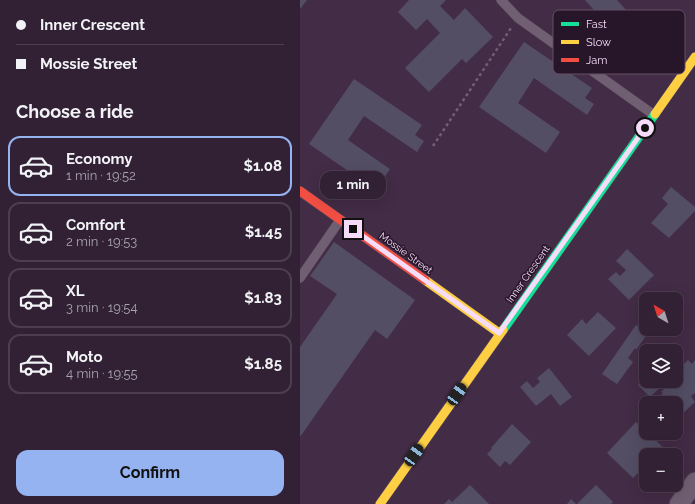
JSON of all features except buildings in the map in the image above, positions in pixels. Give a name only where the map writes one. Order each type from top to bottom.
[{"type":"street","name":"Inner Crescent","points":[[685,71],[695,57]]},
{"type":"street","name":"Inner Crescent","points":[[380,504],[499,333],[683,74]]},
{"type":"street","name":"Mossie Street","points":[[300,192],[499,333]]},
{"type":"street","points":[[679,504],[695,482]]},
{"type":"lane","points":[[501,0],[518,18],[553,43]]},
{"type":"lane","points":[[597,74],[654,115]]},
{"type":"lane","points":[[300,278],[340,220]]},
{"type":"path","points":[[433,146],[518,18]]},
{"type":"traffic: fast","points":[[503,330],[655,114]]},
{"type":"traffic: slow","points":[[685,71],[695,57]]},
{"type":"traffic: slow","points":[[655,114],[683,74]]},
{"type":"traffic: slow","points":[[425,280],[499,333]]},
{"type":"traffic: slow","points":[[380,504],[503,330]]},
{"type":"traffic: jam","points":[[300,191],[425,280]]},
{"type":"route","points":[[353,229],[499,333],[645,128]]}]
